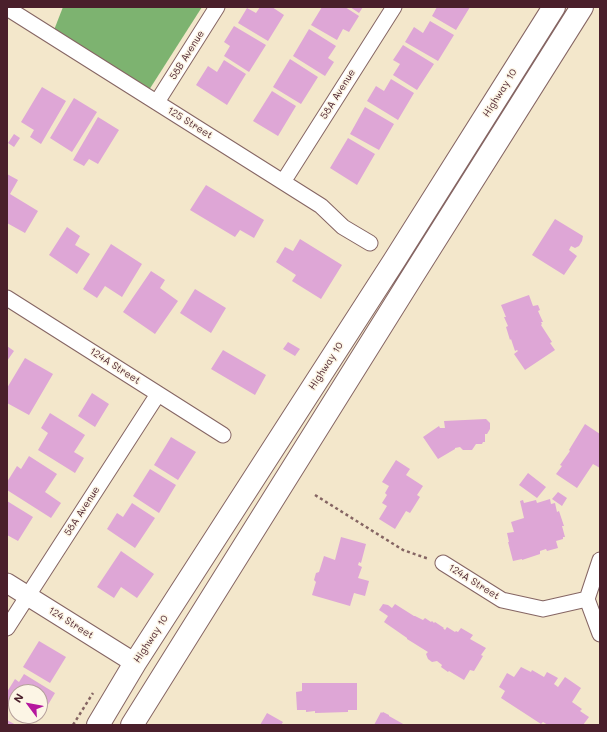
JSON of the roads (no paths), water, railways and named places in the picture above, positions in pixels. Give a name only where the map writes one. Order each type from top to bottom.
[{"type":"highway","name":"Highway 10","points":[[98,725],[135,664],[394,262],[554,7]]},
{"type":"highway","points":[[132,725],[582,7]]},
{"type":"highway","points":[[116,725],[133,698],[136,686],[135,664]]},
{"type":"street","name":"58B Avenue","points":[[157,102],[217,7]]},
{"type":"street","name":"58A Avenue","points":[[283,182],[394,7]]},
{"type":"street","name":"125 Street","points":[[7,8],[321,206],[343,227],[370,243]]},
{"type":"street","name":"124A Street","points":[[7,298],[223,435]]},
{"type":"street","name":"58A Avenue","points":[[7,628],[158,394]]},
{"type":"street","points":[[600,560],[587,599],[600,634]]},
{"type":"street","name":"124A Street","points":[[443,563],[502,600],[543,609],[587,599]]},
{"type":"street","name":"124 Street","points":[[7,583],[135,664]]}]
